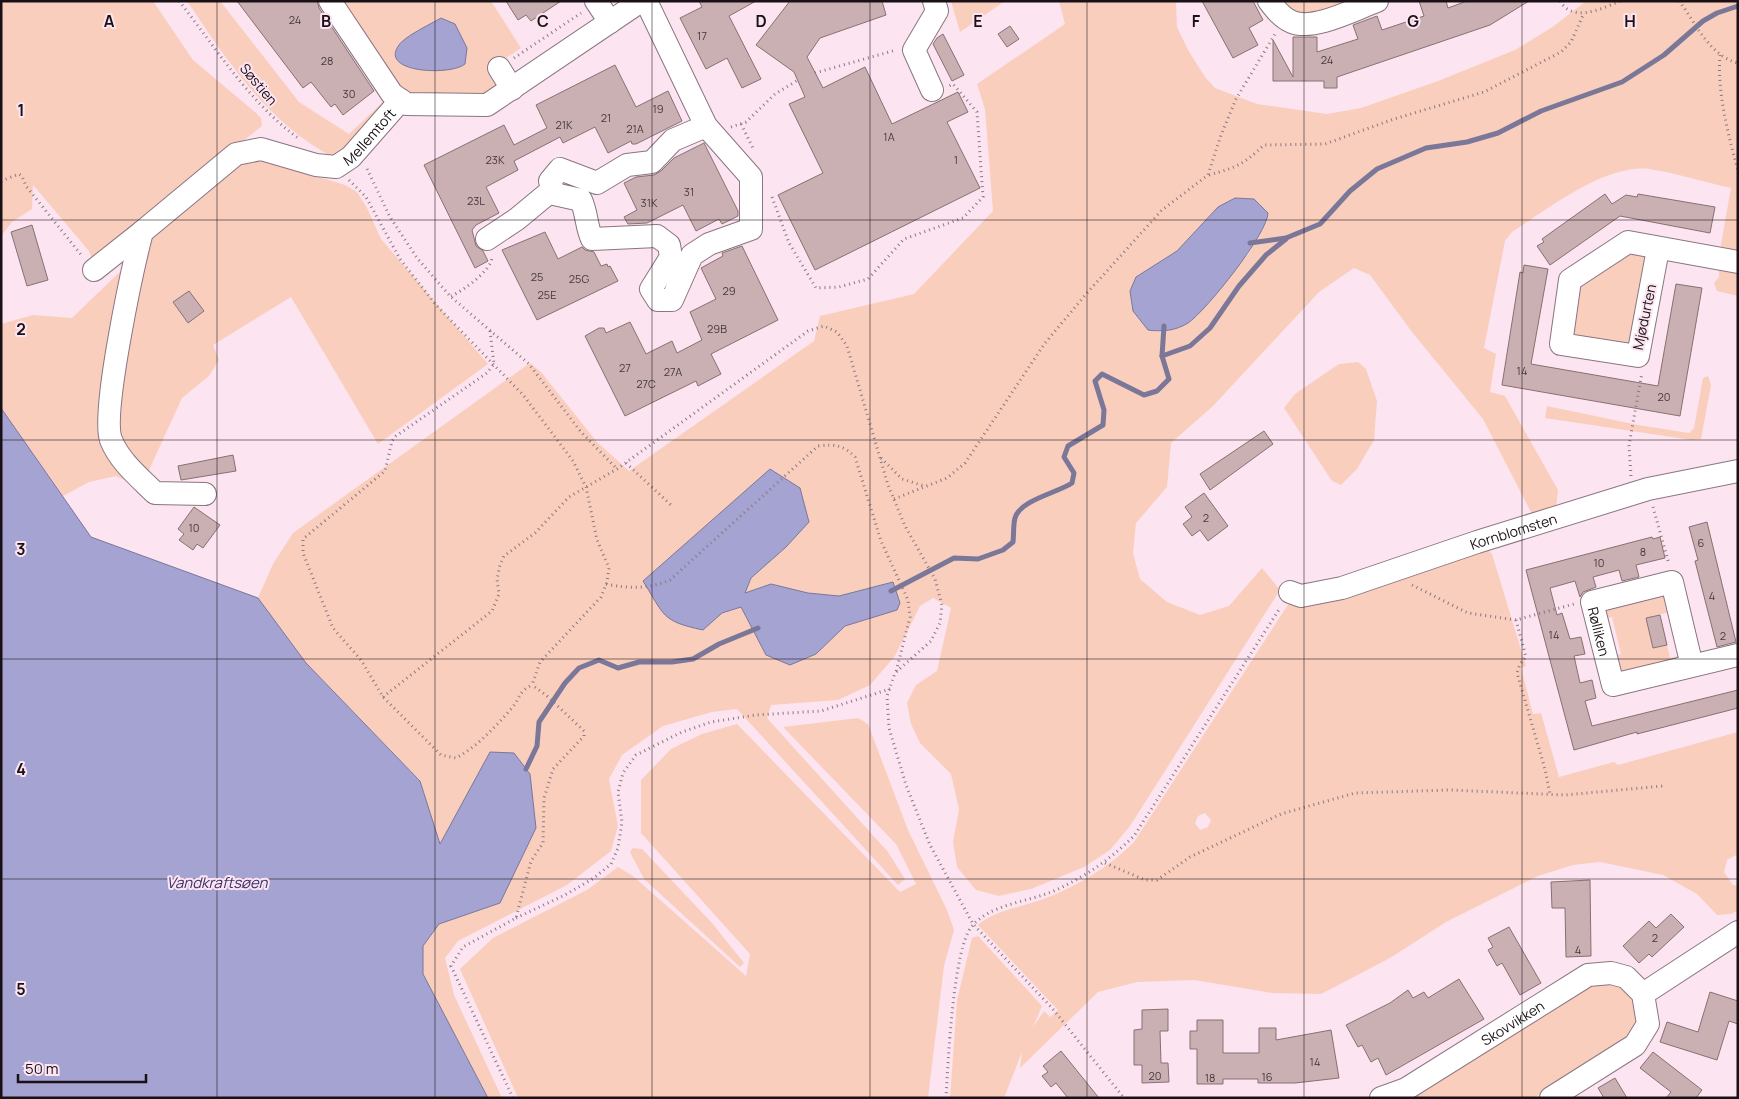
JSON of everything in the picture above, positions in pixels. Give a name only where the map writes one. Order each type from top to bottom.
[{"type":"street","points":[[330,1],[392,94],[401,100]]},
{"type":"street","points":[[646,1],[708,129],[751,177],[752,229],[709,244],[692,255],[672,300],[658,300],[651,289],[671,257],[669,245],[657,236],[592,239],[586,226],[586,209],[581,200],[554,194],[550,181],[560,169],[597,183],[627,165],[652,162],[673,140],[708,129]]},
{"type":"street","points":[[932,90],[914,50],[937,11],[934,1]]},
{"type":"street","points":[[1269,1],[1284,18],[1292,22],[1311,25],[1377,1]]},
{"type":"street","name":"Mellemtoft","points":[[94,270],[236,154],[261,149],[316,165],[336,167],[351,157],[401,100],[406,104],[487,105],[512,89],[614,7]]},
{"type":"street","points":[[498,68],[512,89]]},
{"type":"street","points":[[487,239],[517,219],[552,190]]},
{"type":"street","points":[[142,232],[113,384],[109,425],[110,438],[118,455],[155,493],[205,494]]},
{"type":"street","name":"Mjødurten","points":[[1658,249],[1638,356],[1561,344],[1570,280],[1628,242],[1658,249],[1738,262]]},
{"type":"street","name":"Kornblomsten","points":[[1290,592],[1301,596],[1323,592],[1641,491],[1738,471]]},
{"type":"street","points":[[1672,582],[1692,666]]},
{"type":"street","name":"Rølliken","points":[[1672,582],[1592,602],[1613,685],[1738,655]]},
{"type":"street","points":[[1551,1098],[1635,1045],[1648,1024],[1643,994],[1738,932]]},
{"type":"street","name":"Skovvikken","points":[[1381,1098],[1406,1090],[1588,975],[1611,973],[1626,977],[1643,994]]},
{"type":"path","name":"Søstien","points":[[179,1],[244,85],[277,123],[299,139]]},
{"type":"path","points":[[1560,1],[1564,8],[1572,13],[1584,13],[1620,1]]},
{"type":"path","points":[[1679,1],[1702,34],[1720,55],[1738,63]]},
{"type":"path","points":[[498,68],[614,7]]},
{"type":"path","points":[[894,498],[947,478],[965,463],[1045,343],[1087,293],[1162,210],[1208,175],[1239,166],[1254,157],[1264,145],[1325,144],[1394,119],[1484,92],[1561,52],[1571,42],[1584,13]]},
{"type":"path","points":[[1208,175],[1221,135],[1236,99],[1284,18]]},
{"type":"path","points":[[815,73],[890,51],[914,50]]},
{"type":"path","points":[[1720,55],[1719,70],[1725,109],[1738,170]]},
{"type":"path","points":[[708,129],[746,122],[775,94],[798,80]]},
{"type":"path","points":[[772,194],[772,201],[789,243],[816,288],[839,287],[868,279],[904,239],[963,218],[983,197],[977,112],[954,84],[932,90]]},
{"type":"path","points":[[741,124],[756,155]]},
{"type":"path","points":[[365,165],[390,217],[417,258],[450,296],[529,364],[581,432],[617,470]]},
{"type":"path","points":[[336,167],[366,197],[400,259],[436,305],[494,364],[524,396],[573,461],[586,487],[597,540],[609,568],[606,584],[600,597],[540,662],[532,685],[521,691],[513,706],[474,748],[456,758],[441,755],[383,697],[360,660],[333,628],[303,553],[303,539],[385,471],[392,441],[396,436],[487,373],[494,364],[490,331]]},
{"type":"path","points":[[1,181],[19,174],[22,176],[26,186],[94,270]]},
{"type":"path","points":[[450,296],[479,278],[492,262],[493,255],[487,239]]},
{"type":"path","points":[[383,697],[492,611],[500,594],[497,579],[504,556],[535,533],[569,497],[617,470],[808,331],[824,326],[837,332],[846,346],[894,498],[905,526],[935,579],[942,605],[940,623],[932,641],[895,673]]},
{"type":"path","points":[[1638,356],[1642,374],[1628,445],[1629,464],[1668,561],[1672,582]]},
{"type":"path","points":[[606,584],[628,589],[654,586],[670,580],[818,446],[836,444],[847,448],[856,457],[881,541],[906,596],[910,617],[887,696],[889,728],[906,785],[930,845],[973,924],[1052,1008],[1124,1098]]},
{"type":"path","points":[[880,458],[902,479],[924,486]]},
{"type":"path","points":[[626,463],[671,505]]},
{"type":"path","points":[[1387,573],[1468,613],[1516,620],[1576,603],[1592,602]]},
{"type":"path","points":[[946,1098],[953,1000],[966,935],[973,924],[997,910],[1055,890],[1105,863],[1134,836],[1290,592]]},
{"type":"path","points":[[1516,620],[1526,657],[1520,664],[1517,673],[1545,769],[1550,794]]},
{"type":"path","points":[[516,918],[531,862],[543,843],[544,798],[553,769],[582,741],[584,731],[546,695],[532,685]]},
{"type":"path","points":[[513,1098],[451,966],[463,947],[516,918],[565,895],[594,878],[611,864],[618,848],[622,822],[618,792],[620,783],[629,763],[636,755],[682,732],[710,722],[756,715],[821,711],[890,688]]},
{"type":"path","points":[[1105,863],[1145,880],[1157,880],[1190,857],[1281,814],[1355,793],[1450,790],[1550,794],[1609,792],[1663,786]]},
{"type":"shaded area","points":[[1,1],[153,1],[193,60],[256,113],[261,118],[262,126],[93,260],[89,251],[33,185],[32,209],[12,222],[1,236]]},
{"type":"shaded area","points":[[187,1],[220,1],[299,102],[349,134],[386,99],[389,107],[343,152],[333,157],[288,127],[269,109],[234,68]]},
{"type":"shaded area","points":[[339,1],[491,1],[521,48],[491,68],[497,81],[492,92],[478,100],[402,95]]},
{"type":"shaded area","points":[[951,1],[1005,1],[960,32]]},
{"type":"shaded area","points":[[1059,1],[1176,1],[1177,27],[1188,50],[1205,77],[1215,88],[1257,104],[1327,114],[1361,108],[1438,81],[1515,50],[1554,26],[1586,1],[1738,1],[1738,253],[1720,250],[1731,188],[1649,169],[1632,169],[1614,173],[1596,181],[1578,190],[1512,232],[1505,241],[1484,348],[1496,354],[1490,392],[1505,396],[1558,490],[1556,508],[1533,516],[1483,419],[1412,332],[1370,275],[1354,268],[1319,292],[1213,406],[1171,443],[1167,487],[1136,523],[1133,553],[1140,579],[1167,602],[1200,615],[1229,606],[1262,568],[1280,590],[1130,826],[1110,850],[1084,867],[1031,889],[999,896],[976,890],[957,867],[953,842],[959,809],[951,774],[920,743],[911,724],[907,703],[916,685],[937,671],[951,608],[933,598],[920,606],[895,656],[870,685],[838,700],[771,705],[767,718],[888,852],[905,879],[898,885],[737,709],[712,712],[663,726],[622,755],[609,779],[618,826],[611,851],[567,885],[458,941],[445,958],[454,995],[502,1098],[488,1098],[423,974],[423,946],[439,924],[500,903],[530,774],[514,753],[490,753],[440,845],[420,780],[306,663],[258,598],[273,564],[293,533],[530,363],[541,372],[597,442],[629,471],[814,341],[820,316],[914,294],[993,211],[985,109],[977,84],[1065,24]],"holes":[[[1268,220],[1249,253],[1188,322],[1163,333],[1148,330],[1133,311],[1136,277],[1177,251],[1196,233]],[[800,488],[786,547],[751,578],[745,593],[808,593],[839,596],[893,582],[900,603],[897,610],[845,626],[816,654],[766,654],[741,607],[722,613]]]},
{"type":"shaded area","points":[[1277,1],[1353,1],[1310,16],[1293,14]]},
{"type":"shaded area","points":[[239,159],[263,160],[345,185],[357,192],[367,208],[381,239],[488,364],[378,444],[291,297],[213,345],[219,360],[209,376],[182,398],[149,470],[133,484],[116,476],[89,482],[63,496],[1,408],[1,324],[33,315],[72,318],[127,265],[130,267],[98,442],[103,447],[116,419],[148,246],[160,221]]},
{"type":"shaded area","points":[[1626,253],[1642,255],[1646,258],[1631,346],[1572,339],[1578,286]]},
{"type":"shaded area","points":[[1719,267],[1738,270],[1738,296],[1717,291],[1714,283],[1719,277]]},
{"type":"shaded area","points":[[1358,362],[1366,369],[1377,401],[1374,440],[1357,469],[1341,485],[1332,481],[1284,408],[1295,394],[1339,364]]},
{"type":"shaded area","points":[[1708,376],[1711,385],[1701,439],[1692,440],[1545,418],[1547,406],[1638,425],[1689,433],[1694,428],[1703,378]]},
{"type":"shaded area","points":[[1484,546],[1492,554],[1526,666],[1521,668],[1533,714],[1541,713],[1559,777],[1614,762],[1618,765],[1738,732],[1738,854],[1727,860],[1724,872],[1733,885],[1738,886],[1738,910],[1731,914],[1717,915],[1697,894],[1663,875],[1600,862],[1573,865],[1538,876],[1446,922],[1390,958],[1321,994],[1272,993],[1194,980],[1137,982],[1098,992],[1020,1068],[1022,1052],[1004,1098],[950,1098],[957,1000],[972,938],[978,936],[1042,1006],[1033,1027],[1044,1011],[1050,1017],[1058,1010],[978,925],[994,915],[1046,898],[1082,881],[1104,867],[1134,842],[1289,603]],"holes":[[[1205,813],[1211,820],[1208,827],[1200,830],[1195,823],[1198,816]]]},
{"type":"shaded area","points":[[1660,595],[1665,597],[1670,612],[1646,618],[1653,648],[1667,645],[1670,658],[1682,655],[1683,658],[1623,678],[1609,657],[1621,654],[1612,617],[1599,620],[1604,610]]},
{"type":"shaded area","points":[[858,718],[868,724],[908,830],[947,910],[954,930],[944,966],[928,1098],[518,1098],[460,969],[493,938],[587,890],[618,867],[633,876],[746,976],[750,954],[641,833],[641,780],[671,749],[702,734],[737,724],[900,892],[916,884],[896,844],[783,727]]},
{"type":"shaded area","points":[[633,848],[642,849],[712,923],[744,963],[740,967],[644,879],[630,852]]},
{"type":"shaded area","points":[[1590,984],[1625,984],[1641,1009],[1635,1031],[1534,1098],[1408,1098]]},
{"type":"water","points":[[441,18],[455,24],[467,48],[465,64],[457,68],[432,71],[419,70],[398,61],[395,54],[402,42],[412,34]]},
{"type":"water","points":[[1235,198],[1254,199],[1268,213],[1258,237],[1235,271],[1197,316],[1178,328],[1158,331],[1148,330],[1133,311],[1130,291],[1136,277],[1177,251],[1218,207]]},
{"type":"water","name":"Vandkraftsøen","points":[[1,408],[91,537],[258,598],[306,663],[420,781],[440,844],[490,752],[514,753],[530,774],[536,828],[500,903],[439,924],[423,946],[423,974],[488,1098],[1,1098]]},
{"type":"water","points":[[770,469],[800,488],[809,522],[786,547],[751,578],[745,593],[771,584],[808,593],[839,596],[893,582],[900,603],[897,610],[845,626],[816,654],[790,665],[766,655],[741,607],[722,613],[703,630],[689,627],[671,620],[661,610],[643,581]]},
{"type":"building","points":[[237,1],[317,1],[319,8],[374,91],[343,115],[335,104],[331,107],[311,82],[303,88]]},
{"type":"building","points":[[506,1],[561,1],[531,21],[526,15],[518,20]]},
{"type":"building","points":[[699,1],[756,1],[729,16],[761,79],[742,88],[727,58],[706,69],[680,18],[702,7]]},
{"type":"building","points":[[790,1],[882,1],[886,15],[820,38],[807,57],[823,88],[865,67],[892,124],[958,92],[968,112],[947,122],[980,188],[815,270],[778,195],[823,173],[789,104],[805,97],[794,72],[756,45]]},
{"type":"building","points":[[1202,1],[1253,1],[1263,20],[1249,28],[1258,45],[1233,58]]},
{"type":"building","points":[[1419,1],[1446,1],[1448,8],[1467,1],[1529,1],[1490,25],[1337,77],[1337,88],[1324,88],[1324,81],[1273,81],[1273,40],[1293,77],[1293,37],[1317,37],[1317,52],[1358,39],[1353,25],[1377,16],[1382,30],[1424,16]]},
{"type":"building","points":[[1010,26],[1019,39],[1007,47],[998,34]]},
{"type":"building","points":[[943,34],[964,75],[952,81],[933,44]]},
{"type":"building","points":[[615,65],[636,107],[668,91],[682,121],[636,144],[632,144],[631,141],[608,153],[595,127],[563,143],[560,137],[514,161],[518,170],[486,187],[499,213],[476,225],[472,230],[476,246],[483,251],[488,261],[475,268],[424,165],[504,125],[514,145],[547,128],[536,105]]},
{"type":"building","points":[[704,143],[738,211],[738,216],[722,224],[719,219],[696,231],[683,205],[647,223],[628,224],[624,217],[637,210],[624,183],[636,177],[654,175],[674,158]]},
{"type":"building","points":[[1605,194],[1612,204],[1626,195],[1637,197],[1638,194],[1715,207],[1710,233],[1620,216],[1550,265],[1537,246],[1544,242],[1542,239]]},
{"type":"building","points":[[32,225],[48,280],[27,286],[11,232]]},
{"type":"building","points":[[545,232],[558,259],[582,247],[585,250],[594,252],[601,266],[607,264],[608,267],[610,266],[618,281],[537,320],[502,250]]},
{"type":"building","points":[[742,246],[778,320],[711,354],[721,374],[698,386],[696,381],[625,416],[585,336],[599,328],[604,328],[606,333],[630,322],[646,354],[672,341],[677,353],[702,340],[690,312],[716,299],[701,268],[723,256],[722,253]]},
{"type":"building","points":[[1524,265],[1548,269],[1531,364],[1658,386],[1676,284],[1702,288],[1680,416],[1502,385],[1520,272],[1523,273]]},
{"type":"building","points":[[189,291],[204,311],[188,323],[173,302]]},
{"type":"building","points":[[1264,431],[1273,444],[1210,490],[1200,474]]},
{"type":"building","points":[[233,455],[236,471],[181,480],[178,466]]},
{"type":"building","points":[[1204,493],[1228,526],[1208,541],[1200,530],[1192,536],[1183,524],[1192,517],[1185,507]]},
{"type":"building","points":[[194,507],[220,525],[203,548],[197,544],[193,550],[179,540],[184,534],[178,529]]},
{"type":"building","points":[[1707,522],[1736,642],[1717,647],[1695,561],[1698,560],[1689,527]]},
{"type":"building","points":[[1652,537],[1653,539],[1660,537],[1665,558],[1636,565],[1639,577],[1622,581],[1619,570],[1593,577],[1596,587],[1583,592],[1580,597],[1575,581],[1550,588],[1557,615],[1562,613],[1570,639],[1581,637],[1585,654],[1574,656],[1580,683],[1592,680],[1596,698],[1585,701],[1592,726],[1738,690],[1738,708],[1637,734],[1637,732],[1574,750],[1526,570]]},
{"type":"building","points":[[1660,615],[1667,645],[1653,648],[1646,618]]},
{"type":"building","points":[[1590,880],[1591,956],[1566,957],[1565,908],[1552,908],[1551,882]]},
{"type":"building","points":[[1671,914],[1684,927],[1652,957],[1649,954],[1639,963],[1623,946],[1649,921],[1656,928]]},
{"type":"building","points":[[1509,927],[1541,983],[1520,995],[1502,963],[1497,966],[1488,950],[1493,947],[1488,938]]},
{"type":"building","points":[[1459,979],[1484,1019],[1386,1075],[1378,1058],[1371,1062],[1362,1045],[1358,1047],[1346,1025],[1390,1003],[1408,990],[1413,998],[1424,992],[1428,998]]},
{"type":"building","points":[[1710,992],[1738,1001],[1738,1024],[1729,1021],[1717,1060],[1660,1042],[1667,1022],[1698,1032]]},
{"type":"building","points":[[1168,1009],[1168,1031],[1160,1031],[1161,1063],[1168,1063],[1169,1082],[1142,1083],[1142,1065],[1134,1065],[1134,1030],[1142,1029],[1142,1010]]},
{"type":"building","points":[[1197,1020],[1223,1020],[1223,1053],[1259,1053],[1259,1028],[1276,1028],[1276,1040],[1331,1030],[1339,1078],[1295,1083],[1258,1083],[1258,1079],[1223,1079],[1223,1084],[1197,1084],[1197,1049],[1190,1049],[1190,1031],[1197,1031]]},
{"type":"building","points":[[1061,1051],[1099,1098],[1068,1098],[1056,1083],[1051,1087],[1042,1076],[1048,1072],[1043,1066]]},
{"type":"building","points":[[1653,1052],[1702,1090],[1696,1098],[1666,1098],[1671,1092],[1640,1068]]},
{"type":"building","points":[[1615,1078],[1627,1098],[1604,1098],[1598,1088]]},
{"type":"waterway","points":[[1250,243],[1286,238],[1320,224],[1350,191],[1377,169],[1426,148],[1467,142],[1498,133],[1541,111],[1622,82],[1664,55],[1703,21],[1717,13],[1738,6]]},
{"type":"waterway","points":[[1162,356],[1190,346],[1210,328],[1239,286],[1266,255],[1286,239]]},
{"type":"waterway","points":[[891,591],[954,558],[978,559],[1003,550],[1013,542],[1014,521],[1018,512],[1031,502],[1072,483],[1074,473],[1064,457],[1068,446],[1103,425],[1104,410],[1095,381],[1102,374],[1144,395],[1157,391],[1169,379],[1162,356],[1164,326]]},
{"type":"waterway","points":[[526,769],[537,746],[539,722],[565,683],[579,668],[599,660],[618,668],[639,662],[672,662],[693,659],[719,644],[758,628]]}]
